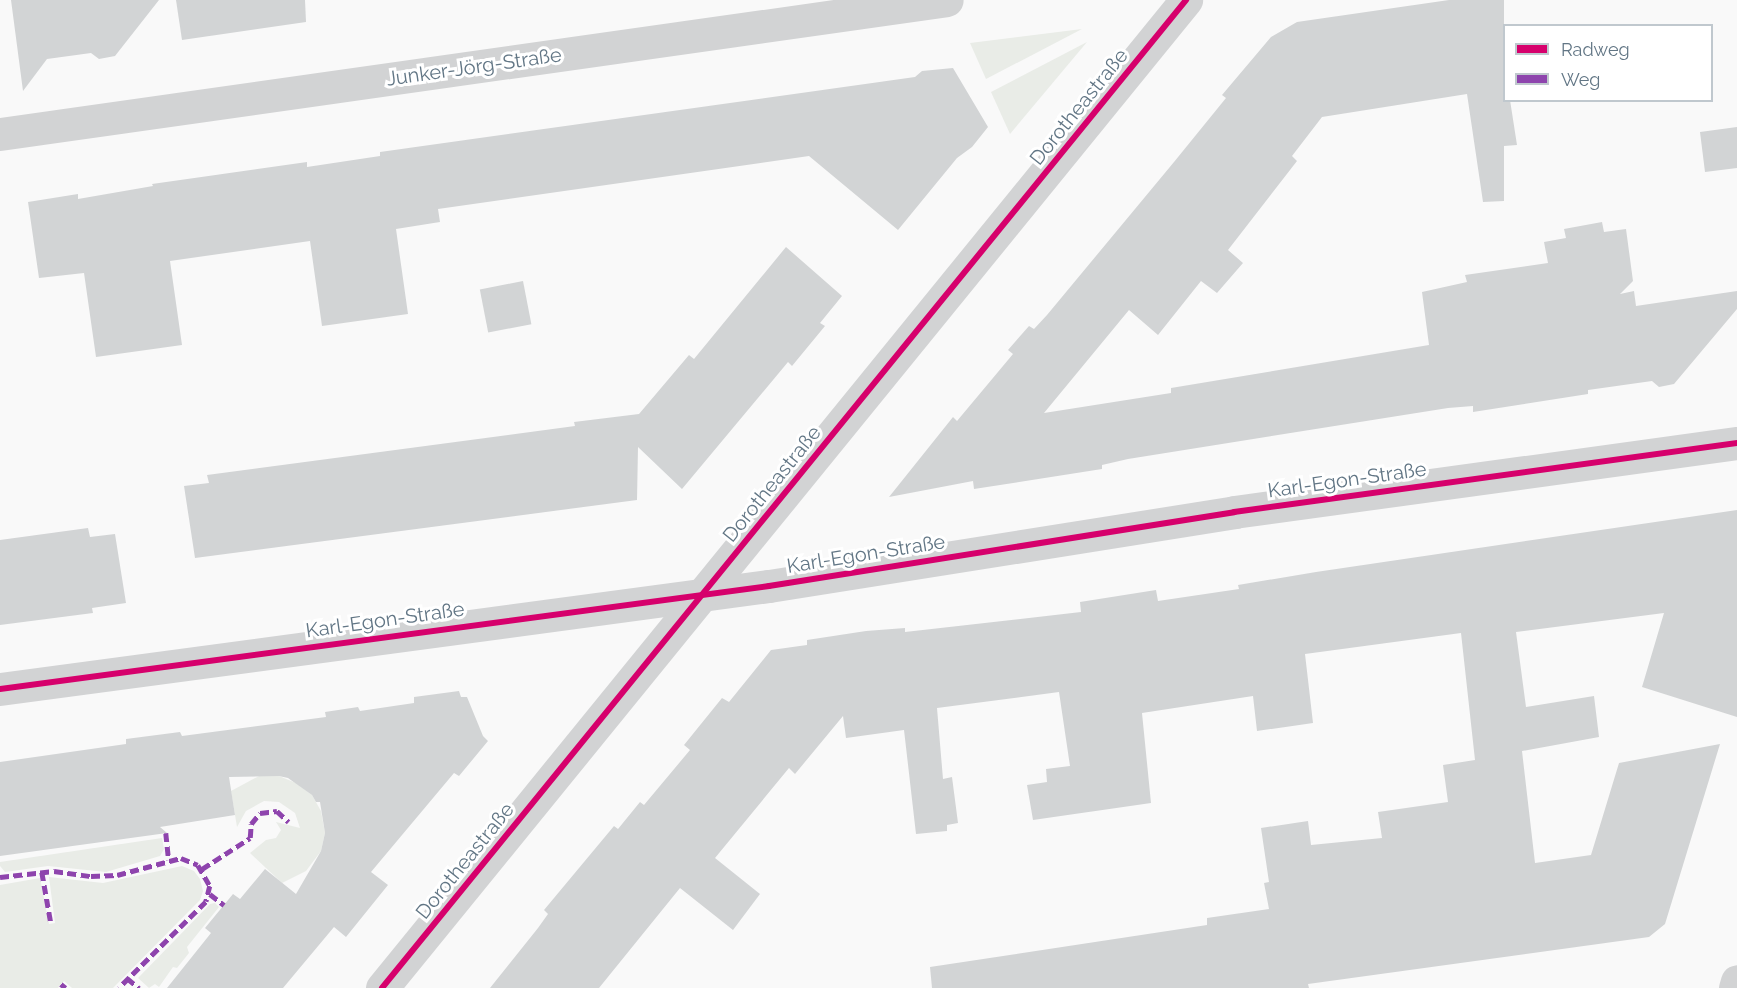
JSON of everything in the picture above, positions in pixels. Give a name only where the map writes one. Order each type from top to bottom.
[{"type":"street","name":"Junker-Jörg-Straße","points":[[0,134],[947,0]]},
{"type":"street","name":"Dorotheastraße","points":[[382,988],[1186,0]]},
{"type":"street","name":"Karl-Egon-Straße","points":[[0,689],[704,595],[1233,512],[1737,442]]},
{"type":"street","points":[[1735,988],[1737,981]]},
{"type":"shaded area","points":[[1082,29],[986,79],[970,43]]},
{"type":"shaded area","points":[[1087,42],[1010,134],[991,92]]},
{"type":"shaded area","points":[[259,776],[279,776],[296,783],[312,795],[321,811],[325,833],[321,851],[306,871],[282,883],[250,853],[266,840],[276,838],[281,830],[276,822],[300,828],[295,813],[279,802],[264,801],[246,811],[237,827],[231,791]]},
{"type":"shaded area","points":[[162,838],[164,849],[160,856],[106,872],[48,866],[5,872],[0,866],[0,862]]},
{"type":"shaded area","points":[[182,866],[194,871],[200,879],[203,891],[200,900],[113,988],[72,988],[64,981],[58,988],[0,988],[0,885],[40,878],[49,924],[55,923],[49,877],[103,883]]},
{"type":"shaded area","points":[[215,903],[219,907],[187,947],[189,953],[177,968],[173,967],[159,987],[155,984],[149,988],[138,978],[210,904]]},
{"type":"building","points":[[11,0],[159,0],[115,56],[99,59],[91,53],[47,59],[23,91]]},
{"type":"building","points":[[176,0],[305,0],[306,22],[182,40]]},
{"type":"building","points":[[1449,0],[1504,0],[1503,102],[1510,102],[1517,145],[1504,146],[1504,201],[1483,202],[1467,94],[1322,117],[1292,156],[1297,161],[1228,250],[1243,263],[1217,293],[1201,281],[1158,335],[1129,310],[1044,413],[1171,393],[1171,388],[1429,345],[1422,292],[1467,282],[1465,275],[1548,263],[1544,242],[1566,238],[1564,229],[1602,222],[1604,232],[1626,229],[1633,281],[1620,294],[1634,291],[1636,306],[1737,291],[1737,309],[1674,384],[1659,387],[1652,381],[1588,390],[1588,394],[1473,412],[1473,406],[1448,408],[1128,459],[1102,465],[1102,469],[974,489],[973,481],[889,497],[953,417],[957,421],[1013,354],[1008,350],[1029,326],[1034,329],[1047,315],[1226,98],[1222,95],[1271,37],[1297,22]]},
{"type":"building","points":[[953,68],[988,127],[972,147],[957,158],[898,230],[809,156],[438,209],[440,222],[396,229],[408,314],[322,326],[310,241],[170,261],[182,345],[96,357],[84,273],[39,278],[28,202],[78,194],[78,199],[153,186],[152,184],[307,162],[307,167],[380,156],[380,152],[915,77],[922,71]]},
{"type":"building","points":[[1737,127],[1737,168],[1705,172],[1700,132]]},
{"type":"building","points":[[786,247],[842,296],[820,323],[825,326],[792,366],[788,362],[682,489],[638,447],[637,500],[195,558],[184,486],[209,483],[207,475],[575,426],[574,422],[639,414],[689,355],[694,359]]},
{"type":"building","points":[[523,281],[531,324],[488,333],[480,289]]},
{"type":"building","points":[[1737,510],[1737,717],[1642,687],[1664,613],[1516,632],[1526,707],[1594,696],[1599,737],[1522,751],[1535,863],[1591,855],[1619,763],[1720,744],[1665,924],[1649,937],[1308,984],[1309,988],[932,988],[930,967],[1207,925],[1207,918],[1269,909],[1264,883],[1269,882],[1261,828],[1308,821],[1311,845],[1382,838],[1378,812],[1448,802],[1443,765],[1475,760],[1461,633],[1305,654],[1313,723],[1257,731],[1253,696],[1142,713],[1151,803],[1033,820],[1027,785],[1047,782],[1046,769],[1070,766],[1059,692],[937,708],[943,779],[952,777],[958,823],[947,825],[947,831],[916,834],[904,730],[846,738],[843,716],[795,774],[789,768],[715,858],[760,894],[733,930],[680,888],[599,988],[490,988],[548,914],[544,910],[614,826],[618,829],[640,802],[644,805],[690,750],[684,745],[722,698],[729,702],[771,650],[807,645],[807,640],[866,631],[905,628],[905,632],[1081,612],[1080,602],[1156,590],[1158,601],[1239,589],[1238,585],[1316,572]]},
{"type":"building","points":[[88,528],[90,537],[115,534],[126,603],[92,608],[93,613],[0,625],[0,540]]},
{"type":"building","points":[[459,691],[461,697],[467,697],[483,736],[488,741],[459,776],[454,773],[371,872],[388,885],[346,937],[334,927],[283,988],[167,988],[211,933],[205,928],[233,894],[240,899],[265,869],[296,894],[321,851],[325,833],[320,802],[316,802],[312,795],[288,778],[279,776],[229,777],[235,815],[160,827],[167,833],[0,856],[0,762],[126,744],[126,739],[180,732],[182,736],[326,717],[325,712],[358,707],[360,711],[414,703],[414,697]]},
{"type":"marked path","points":[[202,869],[250,838],[251,824],[260,813],[277,811],[289,822]]},
{"type":"marked path","points":[[166,833],[169,860]]},
{"type":"marked path","points":[[0,877],[54,871],[91,876],[117,875],[181,858],[198,865],[210,886],[206,902],[119,988]]},
{"type":"marked path","points":[[42,872],[51,923]]},
{"type":"marked path","points":[[210,894],[224,905]]},
{"type":"marked path","points":[[127,978],[139,988]]},
{"type":"marked path","points":[[61,984],[66,988]]},
{"type":"cycle path","points":[[382,988],[1186,0]]},
{"type":"cycle path","points":[[0,689],[769,586],[1234,512],[1737,443]]}]
